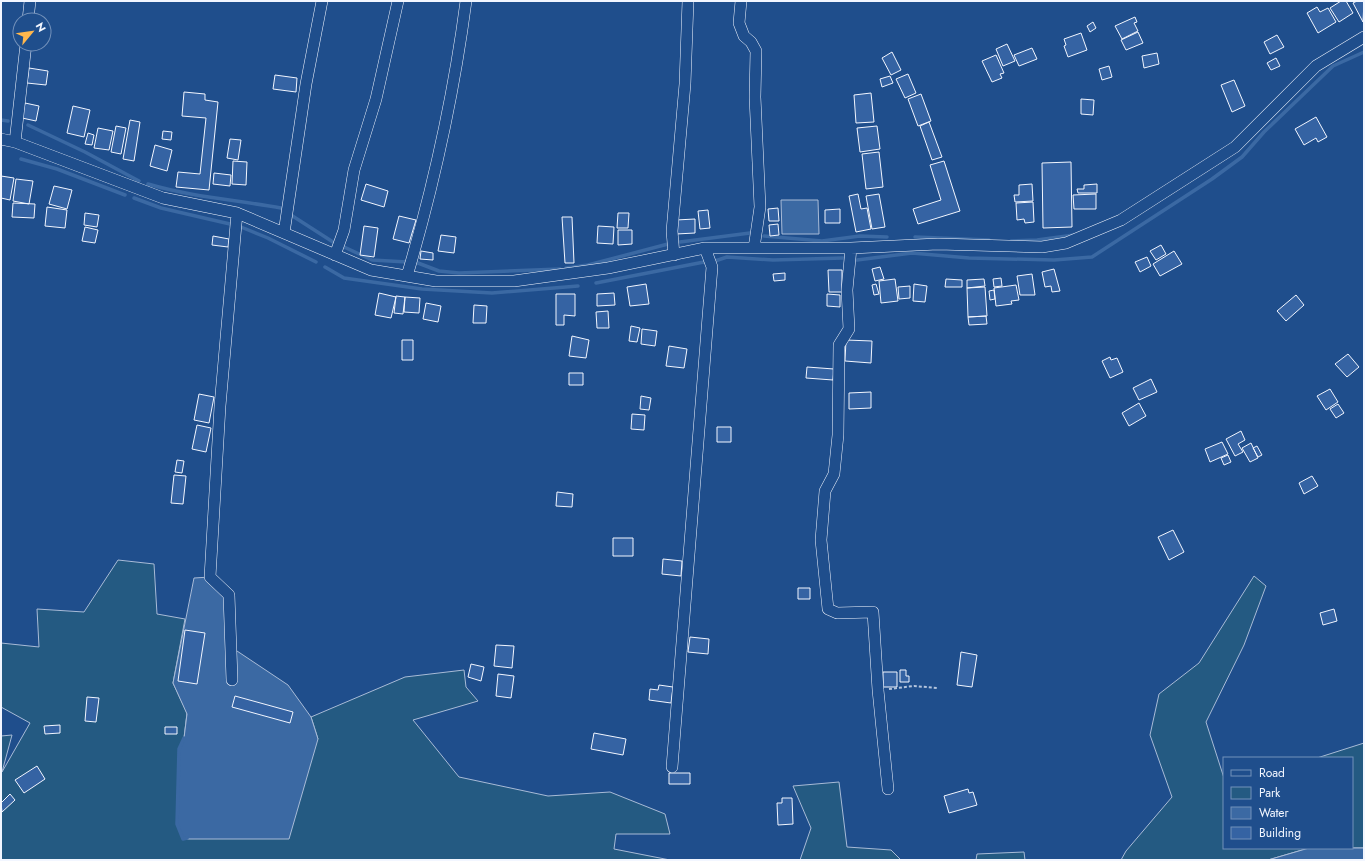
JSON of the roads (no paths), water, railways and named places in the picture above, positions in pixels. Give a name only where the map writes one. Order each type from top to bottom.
[{"type":"street","points":[[29,12],[30,1]]},
{"type":"street","points":[[284,233],[306,84],[322,1]]},
{"type":"street","points":[[334,255],[344,230],[354,170],[376,99],[398,1]]},
{"type":"street","points":[[408,276],[420,232],[439,148],[461,39],[466,1]]},
{"type":"street","points":[[674,255],[672,231],[685,84],[688,1]]},
{"type":"street","points":[[741,1],[739,22],[744,36],[751,42],[756,51],[755,97],[760,207],[754,248]]},
{"type":"street","points":[[1,139],[15,142],[163,198],[237,213],[371,270],[436,281],[514,281],[608,268],[705,248],[852,248],[938,244],[1041,247],[1066,243],[1121,220],[1235,147],[1316,66],[1364,37]]},
{"type":"street","points":[[15,142],[25,52]]},
{"type":"street","points":[[232,680],[229,594],[210,577],[220,406],[237,213]]},
{"type":"street","points":[[672,767],[712,267],[705,248]]},
{"type":"street","points":[[852,248],[847,290],[849,329],[839,345],[838,435],[834,474],[825,491],[822,540],[828,609],[837,613],[874,612],[878,690],[888,789]]},
{"type":"water","points":[[781,200],[818,200],[819,234],[782,234]]},
{"type":"water","points":[[210,577],[229,595],[231,647],[288,685],[311,717],[318,739],[289,839],[183,839],[177,824],[179,749],[184,738],[187,714],[173,683],[194,578]]},
{"type":"water","points":[[1364,848],[1364,860],[1268,860],[1306,849]]},
{"type":"waterway","points":[[857,260],[912,253],[969,258],[1054,260],[1092,257],[1212,179],[1242,157],[1264,132],[1333,66],[1364,52]]},
{"type":"waterway","points":[[1,120],[8,121]]},
{"type":"waterway","points":[[28,125],[85,152],[139,181]]},
{"type":"waterway","points":[[21,159],[57,169],[125,195]]},
{"type":"waterway","points":[[148,184],[198,195],[281,208]]},
{"type":"waterway","points":[[134,198],[161,208],[230,224]]},
{"type":"waterway","points":[[291,215],[333,242]]},
{"type":"waterway","points":[[241,227],[268,238],[316,262]]},
{"type":"waterway","points":[[680,242],[750,233]]},
{"type":"waterway","points":[[1011,241],[1037,240],[1074,235]]},
{"type":"waterway","points":[[764,236],[822,241],[860,236],[887,237]]},
{"type":"waterway","points":[[915,237],[989,240]]},
{"type":"waterway","points":[[566,268],[588,265],[668,244]]},
{"type":"waterway","points":[[342,246],[372,260],[407,262]]},
{"type":"waterway","points":[[715,261],[727,257],[773,260],[843,258]]},
{"type":"waterway","points":[[596,283],[704,262]]},
{"type":"waterway","points":[[418,263],[439,271],[459,273],[560,269]]},
{"type":"waterway","points":[[325,267],[344,278],[422,289],[492,293],[578,286]]},
{"type":"waterway","points":[[184,738],[179,749],[177,824],[183,839],[187,838]]}]
